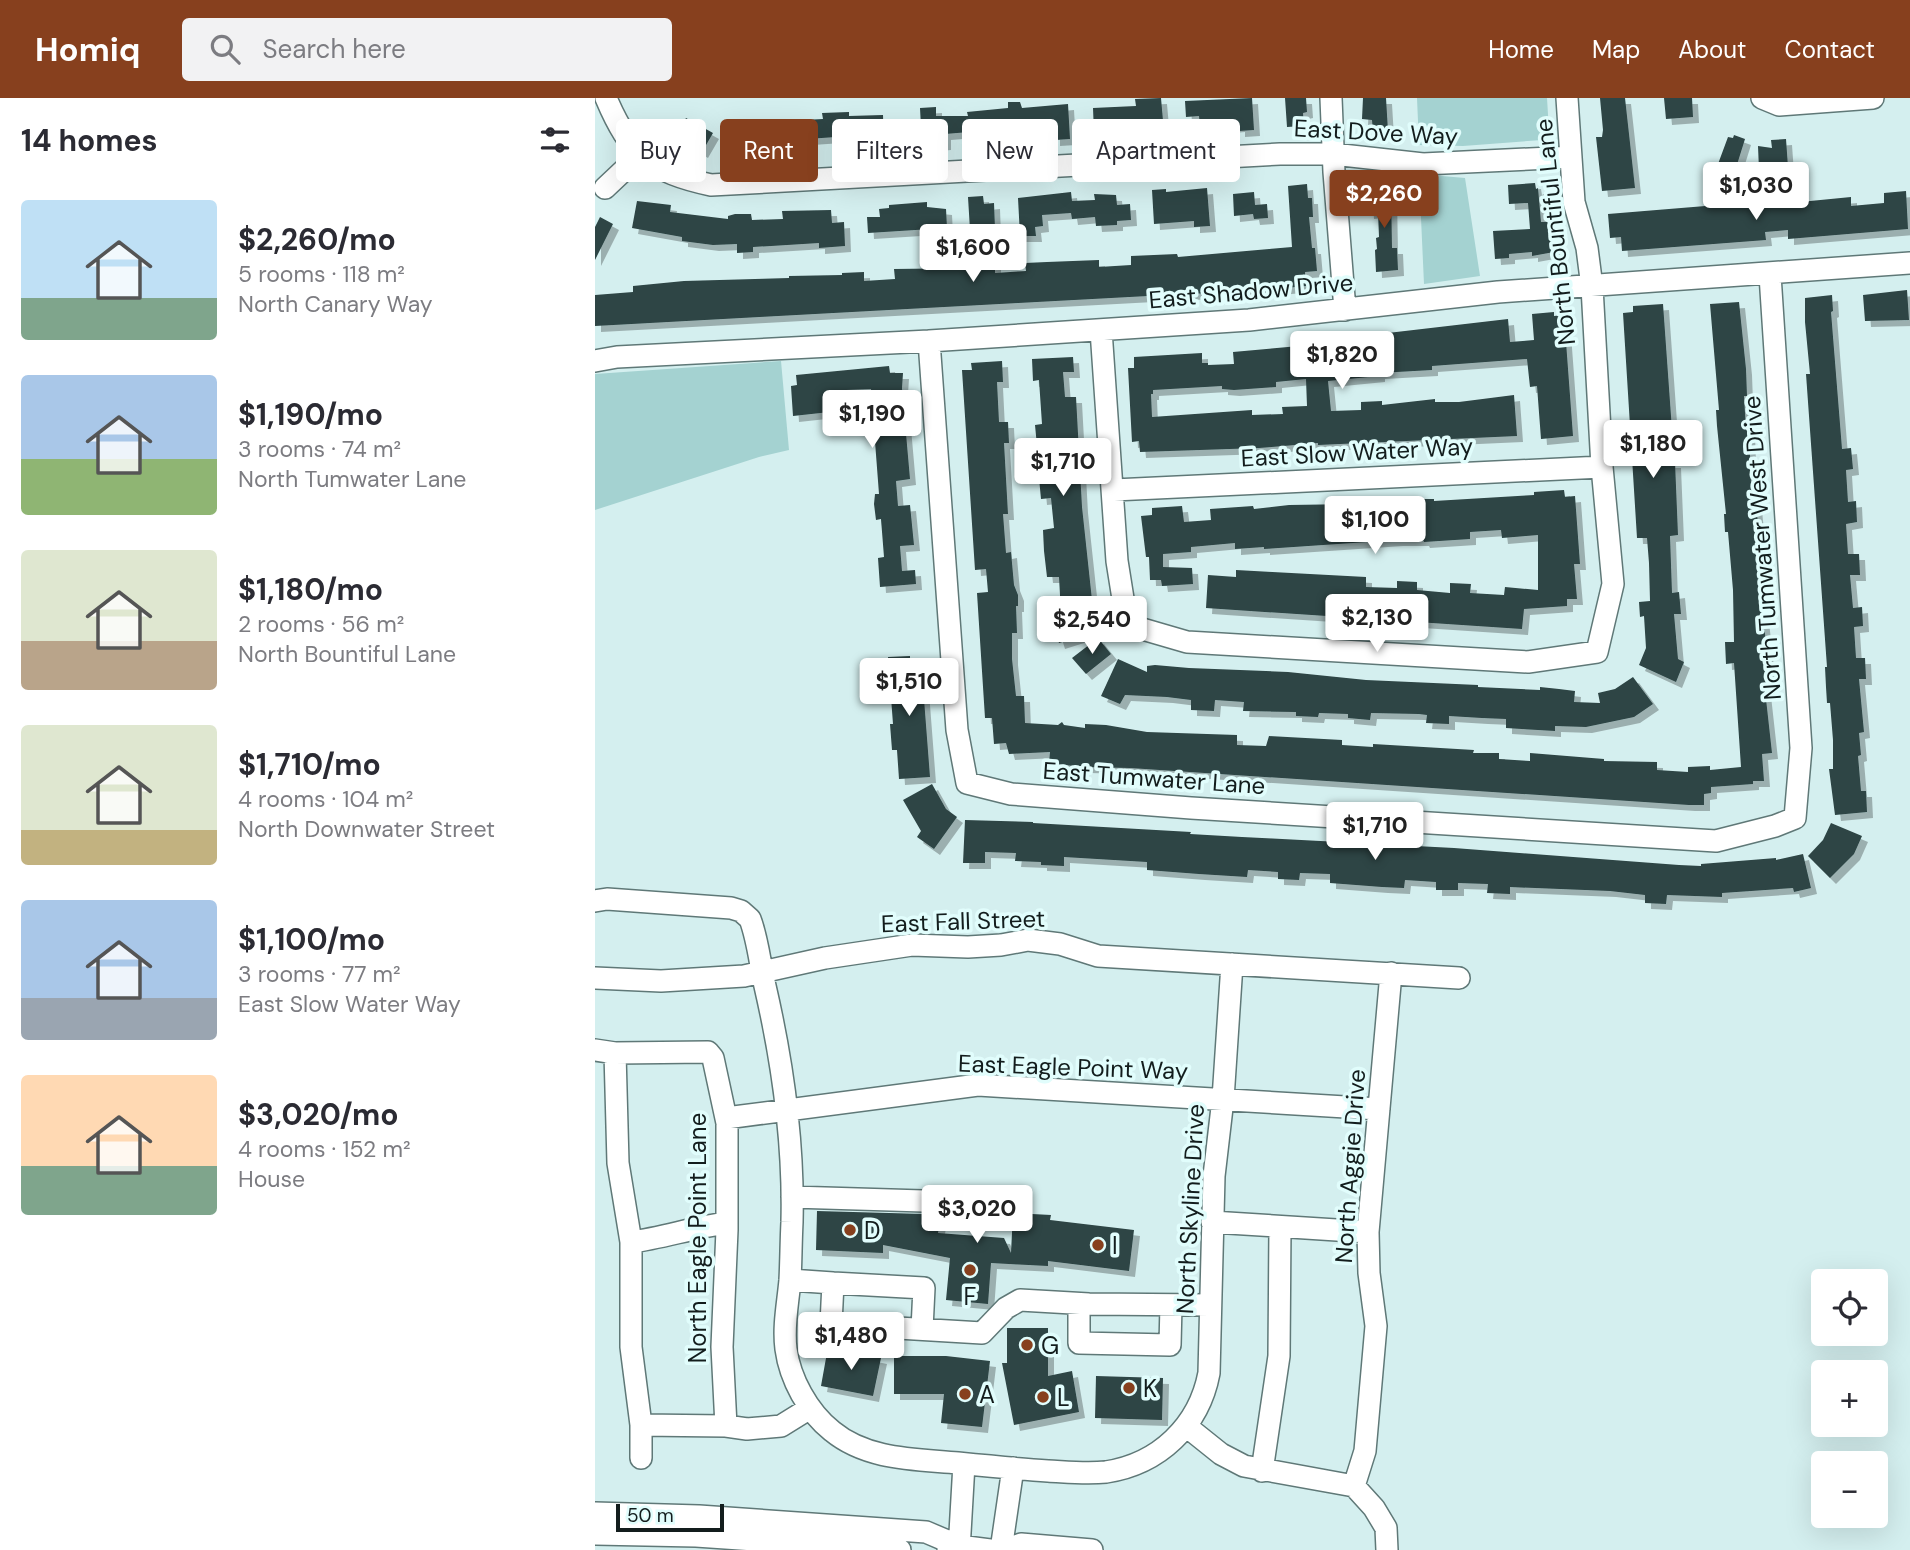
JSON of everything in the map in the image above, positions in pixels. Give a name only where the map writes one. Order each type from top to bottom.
[{"type":"street","points":[[606,98],[616,119]]},
{"type":"street","points":[[1331,98],[1345,310]]},
{"type":"street","name":"North Bountiful Lane","points":[[1114,489],[1118,561],[1124,605],[1132,626],[1187,642],[1528,662],[1597,652],[1612,584],[1602,467],[1592,287],[1589,260],[1574,201],[1567,98]]},
{"type":"street","points":[[1762,98],[1779,105],[1873,98]]},
{"type":"street","name":"East Dove Way","points":[[695,182],[711,185],[1266,155],[1333,154],[1434,164],[1570,157]]},
{"type":"street","points":[[605,188],[616,178]]},
{"type":"street","name":"East Shadow Drive","points":[[595,360],[1101,330],[1345,310],[1498,292],[1770,275],[1910,263]]},
{"type":"street","name":"North Tumwater West Drive","points":[[1770,275],[1801,748],[1795,818]]},
{"type":"street","points":[[1101,330],[1114,489]]},
{"type":"street","name":"East Tumwater Lane","points":[[929,341],[957,730],[967,782],[1010,794],[1716,841],[1775,827],[1795,818]]},
{"type":"street","name":"East Slow Water Way","points":[[1114,489],[1602,467]]},
{"type":"street","points":[[595,901],[607,899],[731,908],[741,911],[750,919],[778,1040],[788,1109],[792,1197],[786,1349],[790,1369],[810,1408],[831,1430],[864,1449],[884,1455],[1085,1474],[1128,1468],[1158,1453],[1190,1420],[1221,1454],[1244,1466],[1354,1486],[1374,1508],[1386,1528],[1387,1550]]},
{"type":"street","name":"East Fall Street","points":[[595,978],[686,980],[762,973],[825,958],[912,945],[968,947],[1028,940],[1060,944],[1098,956],[1458,978]]},
{"type":"street","name":"North Skyline Drive","points":[[1190,1420],[1202,1398],[1209,1373],[1214,1176],[1223,1099],[1232,964]]},
{"type":"street","name":"North Aggie Drive","points":[[1354,1486],[1365,1451],[1376,1326],[1369,1273],[1368,1232],[1391,974]]},
{"type":"street","points":[[605,1051],[618,1163],[631,1242],[631,1347],[641,1425],[641,1458]]},
{"type":"street","name":"North Eagle Point Lane","points":[[605,1051],[708,1052],[713,1058],[726,1118],[727,1223],[722,1347],[726,1426]]},
{"type":"street","name":"East Eagle Point Way","points":[[726,1118],[978,1085],[1379,1109]]},
{"type":"street","points":[[792,1197],[956,1202]]},
{"type":"street","points":[[1212,1222],[1368,1232]]},
{"type":"street","points":[[631,1242],[650,1240],[701,1226],[727,1223]]},
{"type":"street","points":[[1262,1471],[1279,1356],[1280,1227]]},
{"type":"street","points":[[790,1280],[924,1288],[922,1329]]},
{"type":"street","points":[[833,1283],[831,1324],[982,1333],[1006,1308],[1020,1300],[1079,1304],[1210,1305]]},
{"type":"street","points":[[1079,1304],[1079,1343],[1170,1345],[1171,1305]]},
{"type":"street","points":[[641,1425],[726,1426],[747,1429],[781,1426],[810,1408]]},
{"type":"street","points":[[959,1548],[964,1464]]},
{"type":"street","points":[[1013,1468],[1003,1550],[1021,1544],[1092,1550]]},
{"type":"street","points":[[595,1513],[699,1516],[926,1532],[959,1548]]},
{"type":"street","points":[[595,1534],[696,1536],[900,1550]]},
{"type":"street","points":[[935,1550],[990,1550]]},
{"type":"shaded area","points":[[1417,98],[1547,98],[1549,131],[1542,140],[1463,146],[1419,145]]},
{"type":"shaded area","points":[[1419,174],[1465,178],[1480,276],[1424,284]]},
{"type":"shaded area","points":[[781,361],[789,450],[759,457],[595,510],[595,374]]},
{"type":"building","points":[[1161,98],[1163,119],[1093,119],[1093,108],[1136,106],[1135,99]]},
{"type":"building","points":[[1252,98],[1254,130],[1240,131],[1240,119],[1186,117],[1185,101]]},
{"type":"building","points":[[1285,98],[1306,98],[1304,126],[1287,127]]},
{"type":"building","points":[[1363,98],[1386,98],[1388,131],[1373,132],[1372,120],[1362,119]]},
{"type":"building","points":[[1600,98],[1625,98],[1635,188],[1602,191],[1596,137],[1602,137],[1603,130]]},
{"type":"building","points":[[1664,98],[1692,98],[1693,117],[1666,119]]},
{"type":"building","points":[[1008,102],[1020,102],[1022,108],[1068,104],[1070,139],[1058,140],[1058,119],[962,119],[962,133],[948,134],[948,119],[921,119],[920,108],[936,107],[936,116],[968,116],[967,112],[1008,108]]},
{"type":"building","points":[[849,112],[849,116],[883,115],[883,119],[832,119],[832,137],[818,138],[818,119],[823,119],[822,113]]},
{"type":"building","points":[[706,129],[713,133],[706,145]]},
{"type":"building","points":[[1734,135],[1745,139],[1735,171],[1718,164],[1728,137],[1733,138]]},
{"type":"building","points":[[1786,139],[1788,167],[1759,170],[1758,146],[1772,148],[1771,140]]},
{"type":"building","points":[[1535,183],[1536,189],[1538,188],[1541,222],[1552,222],[1554,252],[1532,256],[1532,252],[1509,254],[1509,258],[1495,259],[1493,231],[1530,229],[1528,203],[1509,204],[1508,185]]},
{"type":"building","points":[[1307,184],[1308,198],[1312,198],[1313,217],[1309,217],[1317,271],[1305,272],[1306,286],[1217,295],[1185,294],[595,326],[595,295],[633,292],[633,286],[864,272],[864,281],[895,279],[894,269],[972,268],[972,265],[995,264],[995,273],[1026,271],[1025,263],[1099,260],[1099,267],[1131,265],[1131,256],[1177,254],[1178,257],[1292,247],[1288,186]]},
{"type":"building","points":[[1207,188],[1210,226],[1194,227],[1194,221],[1154,224],[1152,190],[1166,189],[1166,192]]},
{"type":"building","points":[[1391,189],[1392,248],[1397,248],[1398,270],[1376,272],[1378,212],[1368,213],[1367,198],[1370,198],[1369,191]]},
{"type":"building","points":[[1906,191],[1908,229],[1788,239],[1788,230],[1765,232],[1766,240],[1622,251],[1621,237],[1610,238],[1608,214],[1851,197],[1851,206],[1884,203],[1884,193]]},
{"type":"building","points":[[1071,192],[1072,201],[1095,200],[1094,194],[1116,195],[1117,205],[1130,204],[1131,220],[1117,221],[1117,225],[1096,226],[1095,217],[1072,219],[1071,213],[1042,215],[1043,226],[1035,227],[1036,236],[1020,236],[1018,198]]},
{"type":"building","points":[[1254,192],[1255,205],[1267,204],[1268,218],[1254,219],[1253,214],[1234,216],[1233,194]]},
{"type":"building","points":[[983,196],[984,204],[994,203],[995,229],[970,230],[968,197]]},
{"type":"building","points":[[637,201],[671,205],[670,212],[728,219],[728,216],[735,214],[751,214],[752,220],[783,219],[782,211],[831,210],[832,223],[844,222],[845,246],[819,248],[819,243],[753,247],[753,252],[737,253],[737,244],[713,245],[682,241],[682,237],[632,228]]},
{"type":"building","points":[[927,202],[927,207],[946,209],[947,228],[868,233],[867,217],[880,217],[879,209],[889,208],[889,205]]},
{"type":"building","points":[[600,217],[613,224],[595,260],[595,227]]},
{"type":"building","points":[[1907,290],[1909,320],[1865,321],[1863,295]]},
{"type":"building","points":[[1832,295],[1842,449],[1851,448],[1853,469],[1846,470],[1848,502],[1856,501],[1857,522],[1846,524],[1848,554],[1859,554],[1860,575],[1850,575],[1853,608],[1862,607],[1863,626],[1854,627],[1856,658],[1865,658],[1866,679],[1859,679],[1864,732],[1859,733],[1861,755],[1858,756],[1861,791],[1866,791],[1867,812],[1835,815],[1829,769],[1833,769],[1833,740],[1830,703],[1827,703],[1805,322],[1805,298]]},
{"type":"building","points":[[1739,302],[1746,369],[1746,430],[1749,430],[1751,483],[1754,482],[1759,530],[1756,530],[1759,580],[1768,661],[1769,689],[1765,690],[1772,753],[1762,754],[1764,781],[1711,787],[1711,793],[1704,794],[1704,805],[1689,805],[1082,767],[1049,763],[1050,752],[1009,754],[1006,743],[994,744],[992,718],[985,718],[977,593],[988,592],[986,569],[975,570],[962,370],[972,370],[971,363],[1002,361],[1003,382],[997,382],[999,422],[1008,422],[1009,443],[1004,443],[1008,514],[1003,514],[1006,553],[1011,552],[1014,585],[1018,595],[1017,633],[1012,633],[1012,659],[1016,696],[1024,696],[1025,723],[1058,725],[1062,722],[1064,725],[1085,728],[1085,724],[1147,732],[1237,735],[1237,745],[1266,746],[1269,736],[1342,740],[1342,745],[1373,747],[1373,744],[1474,750],[1473,753],[1499,753],[1499,759],[1530,761],[1530,753],[1604,761],[1657,762],[1657,770],[1688,772],[1688,767],[1710,766],[1710,770],[1741,767],[1734,663],[1726,664],[1725,642],[1734,642],[1733,590],[1728,532],[1725,532],[1726,514],[1717,426],[1716,410],[1719,410],[1710,304]]},
{"type":"building","points":[[1663,304],[1672,430],[1663,430],[1665,462],[1675,462],[1678,535],[1670,536],[1672,593],[1679,592],[1681,614],[1674,614],[1678,659],[1684,662],[1676,682],[1639,665],[1646,648],[1644,616],[1640,617],[1639,602],[1650,601],[1649,563],[1647,538],[1637,538],[1623,313],[1633,312],[1633,306]]},
{"type":"building","points":[[1554,312],[1554,316],[1564,315],[1573,436],[1541,439],[1537,386],[1530,387],[1527,359],[1432,366],[1432,370],[1379,373],[1379,376],[1328,381],[1331,411],[1361,410],[1361,402],[1382,401],[1382,405],[1435,399],[1435,402],[1459,402],[1514,395],[1517,436],[1140,452],[1139,441],[1132,442],[1128,368],[1134,368],[1134,357],[1202,353],[1202,363],[1234,364],[1233,352],[1336,342],[1362,336],[1508,319],[1510,342],[1534,340],[1532,314]],"holes":[[[1306,379],[1307,406],[1282,407],[1283,414],[1252,415],[1252,410],[1152,417],[1151,394],[1153,390],[1222,386],[1222,389],[1234,390],[1276,387],[1276,382]]]},
{"type":"building","points":[[1073,357],[1074,372],[1063,372],[1065,397],[1076,397],[1082,507],[1092,600],[1084,600],[1094,632],[1059,643],[1051,617],[1061,613],[1059,577],[1047,577],[1043,530],[1054,528],[1051,498],[1041,499],[1039,478],[1047,477],[1045,445],[1037,446],[1035,425],[1042,424],[1039,380],[1033,381],[1032,359]]},
{"type":"building","points":[[889,366],[890,373],[903,373],[910,479],[896,481],[898,506],[910,505],[914,545],[900,546],[902,571],[915,570],[916,584],[880,587],[878,558],[884,557],[881,519],[876,520],[874,504],[875,494],[879,494],[871,389],[846,390],[848,410],[793,416],[791,386],[797,385],[796,375]]},
{"type":"building","points":[[1564,490],[1565,497],[1575,496],[1580,564],[1574,564],[1577,599],[1567,599],[1567,606],[1524,609],[1522,629],[1206,608],[1208,575],[1236,577],[1236,570],[1366,577],[1366,587],[1397,588],[1397,581],[1417,582],[1417,590],[1450,593],[1450,583],[1471,584],[1470,593],[1504,595],[1505,587],[1538,590],[1538,535],[1502,538],[1501,530],[1470,532],[1470,539],[1424,542],[1397,540],[1264,549],[1235,549],[1235,543],[1191,547],[1191,552],[1163,554],[1163,567],[1192,568],[1193,584],[1162,586],[1161,580],[1150,580],[1149,557],[1146,557],[1141,516],[1152,515],[1152,508],[1182,506],[1184,522],[1211,520],[1210,509],[1355,504],[1411,499],[1434,501],[1534,495],[1534,492]]},
{"type":"building","points":[[1098,638],[1111,654],[1086,674],[1072,658]]},
{"type":"building","points":[[910,656],[910,660],[921,660],[930,777],[899,779],[897,750],[892,750],[890,724],[893,724],[888,657]]},
{"type":"building","points":[[1118,659],[1147,672],[1147,666],[1155,665],[1478,687],[1540,690],[1540,687],[1575,691],[1574,702],[1600,703],[1598,693],[1615,689],[1633,677],[1653,704],[1634,717],[1586,727],[1555,726],[1555,731],[1506,728],[1506,719],[1449,716],[1449,724],[1426,723],[1427,715],[1419,714],[1371,713],[1370,720],[1348,718],[1348,714],[1319,713],[1318,717],[1296,716],[1296,712],[1243,711],[1244,702],[1215,700],[1214,711],[1191,710],[1191,700],[1125,695],[1120,704],[1101,696]]},
{"type":"building","points":[[932,784],[946,809],[957,817],[934,849],[917,837],[921,831],[903,800]]},
{"type":"building","points":[[965,820],[1454,848],[1701,866],[1776,860],[1803,854],[1811,888],[1794,892],[1793,888],[1722,893],[1722,897],[1667,895],[1666,904],[1645,903],[1645,895],[1610,891],[1510,887],[1510,894],[1487,893],[1488,884],[1458,883],[1458,890],[1436,890],[1436,882],[1405,880],[1404,888],[1382,887],[1330,883],[1330,874],[1300,873],[1299,880],[1278,879],[1278,872],[1248,870],[1247,877],[1147,870],[1147,862],[1064,857],[1064,866],[1041,865],[1041,862],[1015,861],[1016,853],[985,852],[985,863],[963,863]]},
{"type":"building","points":[[1831,823],[1862,836],[1854,854],[1830,878],[1808,856],[1823,840]]},
{"type":"building","points":[[981,1190],[992,1214],[969,1225],[963,1213],[969,1203],[968,1197]]},
{"type":"building","points":[[817,1211],[925,1214],[941,1217],[938,1233],[1004,1238],[1011,1253],[1013,1213],[1051,1215],[1050,1220],[1134,1230],[1129,1271],[1048,1261],[1048,1266],[991,1263],[988,1304],[946,1300],[950,1258],[883,1245],[883,1253],[816,1250]]},
{"type":"building","points":[[1007,1328],[1048,1328],[1048,1376],[1072,1371],[1079,1412],[1014,1425],[1002,1363],[1007,1363]]},
{"type":"building","points":[[828,1347],[881,1358],[873,1396],[821,1386]]},
{"type":"building","points":[[894,1356],[946,1356],[990,1361],[982,1427],[941,1423],[944,1394],[894,1394]]},
{"type":"building","name":"K","points":[[1096,1376],[1163,1378],[1162,1420],[1095,1418]]},
{"type":"place","name":"D","points":[[850,1230]]},
{"type":"place","name":"I","points":[[1098,1245]]},
{"type":"place","name":"F","points":[[970,1270]]},
{"type":"place","name":"G","points":[[1027,1345]]},
{"type":"place","name":"K","points":[[1129,1388]]},
{"type":"place","name":"A","points":[[965,1394]]},
{"type":"place","name":"L","points":[[1043,1397]]}]
